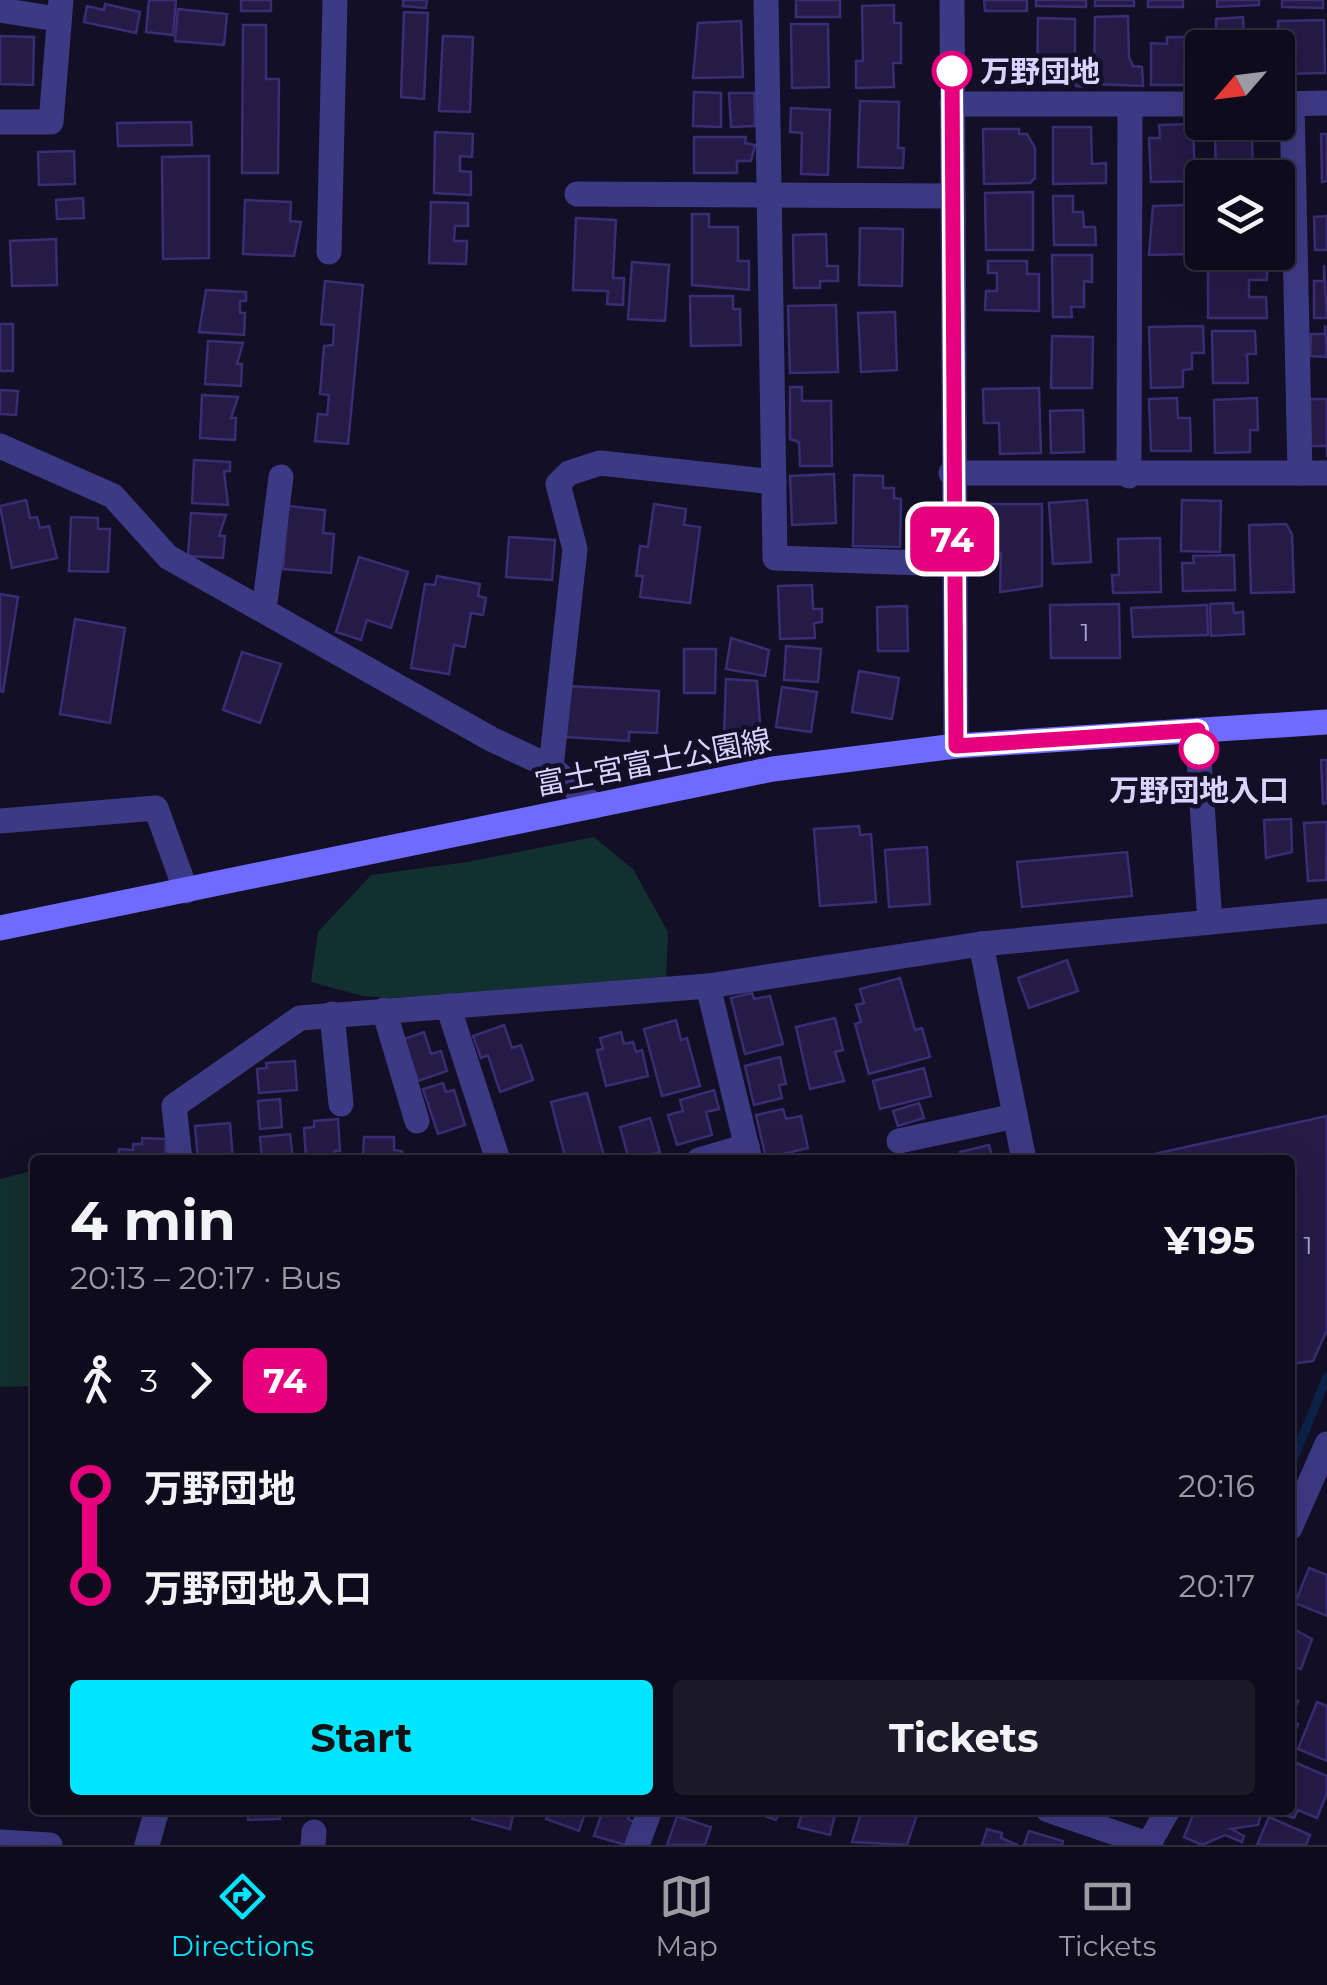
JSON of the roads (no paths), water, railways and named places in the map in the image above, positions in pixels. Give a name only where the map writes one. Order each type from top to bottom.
[{"type":"main road","name":"富士宮富士公園線","points":[[0,928],[773,770],[956,746],[1327,722]]},
{"type":"street","points":[[330,252],[335,0]]},
{"type":"street","points":[[766,0],[775,558],[953,564]]},
{"type":"street","points":[[952,0],[956,746]]},
{"type":"street","points":[[0,10],[59,9],[51,122],[0,122]]},
{"type":"street","points":[[1295,104],[1327,103]]},
{"type":"street","points":[[952,104],[1185,104]]},
{"type":"street","points":[[1129,476],[1130,105]]},
{"type":"street","points":[[1286,140],[1300,473]]},
{"type":"street","points":[[577,194],[953,196]]},
{"type":"street","points":[[0,446],[113,496],[168,556],[491,739],[552,767],[594,806]]},
{"type":"street","points":[[552,767],[575,549],[558,484],[569,473],[600,463],[774,482]]},
{"type":"street","points":[[952,473],[1327,473]]},
{"type":"street","points":[[264,610],[281,477]]},
{"type":"street","points":[[1198,730],[1210,922]]},
{"type":"street","points":[[0,821],[156,808],[186,891]]},
{"type":"street","points":[[179,1155],[174,1106],[300,1018],[708,986],[981,944],[1327,911]]},
{"type":"street","points":[[981,944],[1023,1155]]},
{"type":"street","points":[[708,986],[748,1153]]},
{"type":"street","points":[[448,1006],[496,1155]]},
{"type":"street","points":[[384,1010],[417,1120]]},
{"type":"street","points":[[332,1014],[341,1104]]},
{"type":"street","points":[[899,1141],[1015,1116]]},
{"type":"street","points":[[1295,1517],[1327,1444]]},
{"type":"street","points":[[147,1845],[156,1815]]},
{"type":"street","points":[[638,1845],[648,1815]]},
{"type":"street","points":[[1062,1815],[1149,1845],[1165,1815]]},
{"type":"street","points":[[0,1842],[50,1845]]},
{"type":"waterway","points":[[1295,1455],[1327,1377]]},
{"type":"place","name":"万野団地","points":[[952,71]]},
{"type":"place","name":"万野団地入口","points":[[1199,749]]}]
